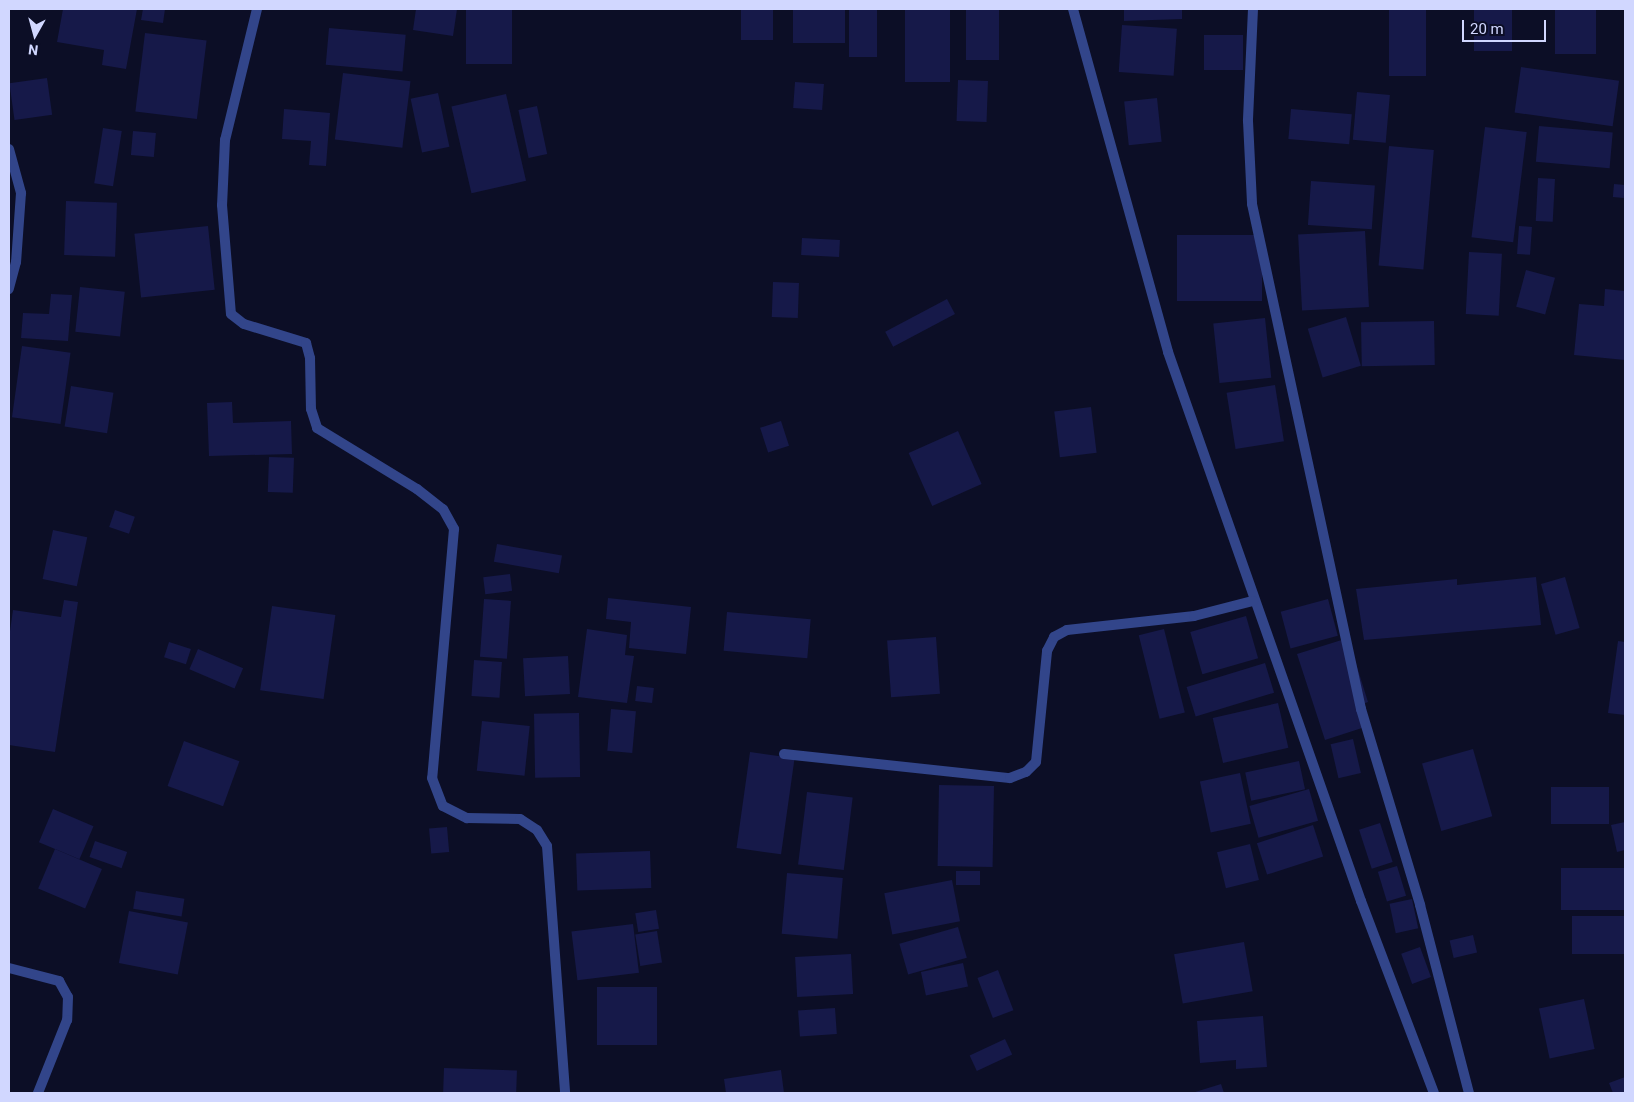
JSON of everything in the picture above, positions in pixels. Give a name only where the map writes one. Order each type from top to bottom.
[{"type":"street","points":[[257,9],[225,140],[222,205],[231,314],[244,324],[306,343],[310,358],[311,409],[317,428],[378,462],[416,489],[444,510],[454,529],[432,778],[443,806],[467,818],[520,819],[538,830],[547,846],[565,1093]]},
{"type":"street","points":[[1073,9],[1168,352],[1253,600],[1434,1093]]},
{"type":"street","points":[[1253,9],[1248,121],[1252,204],[1361,709],[1420,905],[1469,1093]]},
{"type":"street","points":[[9,149],[21,193],[16,262],[9,289]]},
{"type":"street","points":[[784,754],[1010,778],[1026,772],[1036,762],[1046,651],[1054,637],[1067,630],[1194,616],[1253,600]]},
{"type":"street","points":[[9,968],[59,981],[68,997],[67,1020],[38,1093]]},
{"type":"building","points":[[63,9],[137,9],[126,69],[102,65],[104,50],[57,42]]},
{"type":"building","points":[[143,9],[165,9],[163,23],[141,20]]},
{"type":"building","points":[[416,9],[457,9],[453,36],[413,30]]},
{"type":"building","points":[[466,9],[512,9],[512,64],[466,64]]},
{"type":"building","points":[[741,9],[773,9],[773,40],[741,40]]},
{"type":"building","points":[[793,9],[845,9],[845,43],[793,43]]},
{"type":"building","points":[[849,9],[877,9],[877,57],[849,57]]},
{"type":"building","points":[[905,9],[950,9],[950,82],[905,82]]},
{"type":"building","points":[[966,9],[999,9],[999,60],[966,60]]},
{"type":"building","points":[[1124,9],[1182,9],[1182,19],[1124,21]]},
{"type":"building","points":[[1389,9],[1426,9],[1426,76],[1389,76]]},
{"type":"building","points":[[1474,9],[1512,9],[1512,51],[1474,51]]},
{"type":"building","points":[[1555,9],[1596,9],[1596,54],[1555,54]]},
{"type":"building","points":[[1122,25],[1177,29],[1174,76],[1119,72]]},
{"type":"building","points":[[329,28],[406,35],[402,72],[326,65]]},
{"type":"building","points":[[145,33],[207,41],[197,119],[135,111]]},
{"type":"building","points":[[1204,35],[1243,35],[1243,70],[1204,70]]},
{"type":"building","points":[[1521,67],[1619,81],[1613,126],[1515,113]]},
{"type":"building","points":[[343,73],[410,81],[402,148],[335,140]]},
{"type":"building","points":[[47,78],[52,115],[15,120],[9,83]]},
{"type":"building","points":[[958,80],[988,81],[987,122],[957,121]]},
{"type":"building","points":[[795,82],[824,84],[822,110],[793,108]]},
{"type":"building","points":[[1357,92],[1390,95],[1386,143],[1353,140]]},
{"type":"building","points":[[438,93],[449,147],[422,153],[411,99]]},
{"type":"building","points":[[506,94],[526,181],[471,193],[451,107]]},
{"type":"building","points":[[1157,98],[1162,142],[1129,145],[1124,101]]},
{"type":"building","points":[[537,106],[547,154],[529,158],[518,110]]},
{"type":"building","points":[[284,109],[330,113],[326,166],[309,165],[311,141],[282,139]]},
{"type":"building","points":[[1291,109],[1352,114],[1349,144],[1288,139]]},
{"type":"building","points":[[1539,126],[1613,132],[1610,168],[1536,162]]},
{"type":"building","points":[[1485,127],[1527,132],[1513,242],[1471,237]]},
{"type":"building","points":[[103,128],[122,131],[113,186],[94,183]]},
{"type":"building","points":[[133,131],[156,133],[154,157],[131,155]]},
{"type":"building","points":[[1389,146],[1434,150],[1423,269],[1379,266]]},
{"type":"building","points":[[1538,178],[1555,179],[1553,222],[1536,221]]},
{"type":"building","points":[[1311,181],[1375,185],[1372,229],[1308,225]]},
{"type":"building","points":[[1614,184],[1625,185],[1624,198],[1613,197]]},
{"type":"building","points":[[66,201],[117,203],[115,257],[64,255]]},
{"type":"building","points":[[208,226],[215,290],[141,297],[134,234]]},
{"type":"building","points":[[1519,226],[1532,227],[1530,255],[1517,254]]},
{"type":"building","points":[[1365,231],[1369,307],[1302,310],[1298,235]]},
{"type":"building","points":[[1177,235],[1262,235],[1262,301],[1177,301]]},
{"type":"building","points":[[802,238],[840,240],[839,257],[801,255]]},
{"type":"building","points":[[1469,252],[1502,254],[1499,316],[1466,314]]},
{"type":"building","points":[[1526,270],[1555,278],[1545,314],[1516,307]]},
{"type":"building","points":[[773,282],[799,283],[798,318],[772,317]]},
{"type":"building","points":[[80,287],[125,292],[120,336],[75,332]]},
{"type":"building","points":[[1605,289],[1625,291],[1625,360],[1574,355],[1579,304],[1604,306]]},
{"type":"building","points":[[51,294],[72,295],[68,341],[21,338],[23,313],[49,314]]},
{"type":"building","points":[[947,299],[955,314],[893,347],[885,332]]},
{"type":"building","points":[[1346,317],[1361,366],[1323,377],[1308,329]]},
{"type":"building","points":[[1265,318],[1271,378],[1220,383],[1213,323]]},
{"type":"building","points":[[1434,321],[1435,365],[1362,366],[1361,322]]},
{"type":"building","points":[[22,346],[71,353],[61,424],[12,417]]},
{"type":"building","points":[[1275,385],[1284,441],[1236,449],[1227,393]]},
{"type":"building","points":[[71,386],[113,393],[107,433],[65,426]]},
{"type":"building","points":[[232,402],[233,423],[291,421],[292,454],[209,456],[207,403]]},
{"type":"building","points":[[1091,407],[1097,453],[1060,457],[1054,412]]},
{"type":"building","points":[[781,421],[789,446],[768,453],[760,428]]},
{"type":"building","points":[[958,431],[982,484],[932,506],[909,453]]},
{"type":"building","points":[[269,457],[294,458],[293,493],[268,492]]},
{"type":"building","points":[[115,510],[135,517],[129,534],[109,527]]},
{"type":"building","points":[[53,530],[87,537],[77,586],[43,579]]},
{"type":"building","points":[[497,544],[562,555],[559,573],[494,562]]},
{"type":"building","points":[[510,574],[512,591],[485,594],[483,577]]},
{"type":"building","points":[[1536,577],[1541,625],[1364,640],[1356,589],[1457,579],[1457,585]]},
{"type":"building","points":[[1565,577],[1580,628],[1556,635],[1541,584]]},
{"type":"building","points":[[608,598],[691,607],[686,654],[629,648],[631,622],[606,619]]},
{"type":"building","points":[[484,599],[511,601],[507,659],[480,657]]},
{"type":"building","points":[[1328,599],[1338,636],[1291,648],[1281,612]]},
{"type":"building","points":[[64,600],[78,602],[55,752],[9,745],[9,638],[13,610],[61,617]]},
{"type":"building","points":[[272,606],[335,615],[324,699],[260,690]]},
{"type":"building","points":[[727,612],[811,619],[807,658],[724,651]]},
{"type":"building","points":[[1246,616],[1258,658],[1202,674],[1190,632]]},
{"type":"building","points":[[587,629],[627,635],[625,655],[634,656],[627,703],[578,697]]},
{"type":"building","points":[[1164,629],[1185,712],[1160,719],[1139,635]]},
{"type":"building","points":[[936,637],[940,694],[891,697],[887,640]]},
{"type":"building","points":[[1348,638],[1368,702],[1358,706],[1365,727],[1325,740],[1297,654]]},
{"type":"building","points":[[1618,641],[1625,642],[1625,715],[1608,713]]},
{"type":"building","points":[[169,642],[191,649],[186,664],[164,657]]},
{"type":"building","points":[[198,649],[243,668],[235,688],[189,669]]},
{"type":"building","points":[[568,656],[570,694],[525,696],[523,658]]},
{"type":"building","points":[[474,660],[502,662],[499,698],[471,696]]},
{"type":"building","points":[[1265,663],[1274,693],[1196,717],[1187,687]]},
{"type":"building","points":[[637,686],[654,688],[652,703],[635,701]]},
{"type":"building","points":[[1278,703],[1288,748],[1223,763],[1213,718]]},
{"type":"building","points":[[611,709],[636,711],[632,753],[607,751]]},
{"type":"building","points":[[579,713],[580,777],[535,778],[534,714]]},
{"type":"building","points":[[482,721],[530,726],[525,776],[477,771]]},
{"type":"building","points":[[1353,739],[1361,773],[1338,778],[1331,744]]},
{"type":"building","points":[[184,741],[239,761],[223,806],[168,786]]},
{"type":"building","points":[[1473,749],[1492,816],[1441,831],[1422,764]]},
{"type":"building","points":[[750,752],[795,758],[781,854],[737,848]]},
{"type":"building","points":[[1299,761],[1305,789],[1251,801],[1245,772]]},
{"type":"building","points":[[1240,773],[1251,824],[1211,832],[1200,782]]},
{"type":"building","points":[[939,785],[994,786],[993,867],[938,866]]},
{"type":"building","points":[[1551,787],[1609,787],[1609,824],[1551,824]]},
{"type":"building","points":[[1309,789],[1318,821],[1258,838],[1249,806]]},
{"type":"building","points":[[807,792],[853,798],[844,870],[798,864]]},
{"type":"building","points":[[53,809],[94,826],[79,859],[39,842]]},
{"type":"building","points":[[1625,822],[1625,850],[1617,852],[1611,825]]},
{"type":"building","points":[[1380,823],[1393,862],[1372,869],[1359,830]]},
{"type":"building","points":[[1313,825],[1323,856],[1267,875],[1257,843]]},
{"type":"building","points":[[447,827],[449,852],[431,853],[429,829]]},
{"type":"building","points":[[95,841],[127,852],[122,868],[89,857]]},
{"type":"building","points":[[1250,844],[1259,880],[1226,888],[1217,852]]},
{"type":"building","points":[[55,849],[102,869],[85,909],[38,889]]},
{"type":"building","points":[[650,851],[651,888],[577,891],[576,854]]},
{"type":"building","points":[[1397,866],[1406,896],[1387,901],[1378,872]]},
{"type":"building","points":[[1561,868],[1625,868],[1625,910],[1561,910]]},
{"type":"building","points":[[956,871],[980,871],[980,885],[956,885]]},
{"type":"building","points":[[787,873],[843,878],[837,939],[782,934]]},
{"type":"building","points":[[952,880],[960,921],[892,934],[884,893]]},
{"type":"building","points":[[136,891],[184,899],[182,916],[133,909]]},
{"type":"building","points":[[1412,899],[1418,928],[1396,933],[1390,904]]},
{"type":"building","points":[[656,910],[659,929],[638,932],[635,913]]},
{"type":"building","points":[[129,911],[188,922],[178,974],[119,963]]},
{"type":"building","points":[[1572,916],[1625,916],[1625,954],[1572,954]]},
{"type":"building","points":[[633,924],[639,973],[577,980],[571,932]]},
{"type":"building","points":[[958,927],[967,958],[908,975],[899,944]]},
{"type":"building","points":[[657,931],[662,963],[640,966],[635,934]]},
{"type":"building","points":[[1473,935],[1477,953],[1454,958],[1450,940]]},
{"type":"building","points":[[1244,942],[1253,991],[1183,1004],[1174,954]]},
{"type":"building","points":[[1420,947],[1431,977],[1412,984],[1401,954]]},
{"type":"building","points":[[851,954],[853,994],[797,997],[795,957]]},
{"type":"building","points":[[963,963],[968,986],[926,995],[921,972]]},
{"type":"building","points":[[998,970],[1013,1010],[993,1018],[977,978]]},
{"type":"building","points":[[597,987],[657,987],[657,1045],[597,1045]]},
{"type":"building","points":[[1584,999],[1595,1049],[1550,1058],[1539,1009]]},
{"type":"building","points":[[835,1008],[837,1034],[800,1037],[798,1011]]},
{"type":"building","points":[[1263,1016],[1267,1067],[1236,1069],[1236,1060],[1200,1063],[1197,1021]]},
{"type":"building","points":[[1005,1039],[1012,1054],[977,1071],[970,1055]]},
{"type":"building","points":[[444,1068],[517,1071],[516,1093],[443,1093]]},
{"type":"building","points":[[781,1070],[784,1093],[726,1093],[724,1079]]},
{"type":"building","points":[[1625,1077],[1625,1093],[1613,1093],[1609,1083]]},
{"type":"building","points":[[1221,1084],[1224,1093],[1192,1093]]}]
